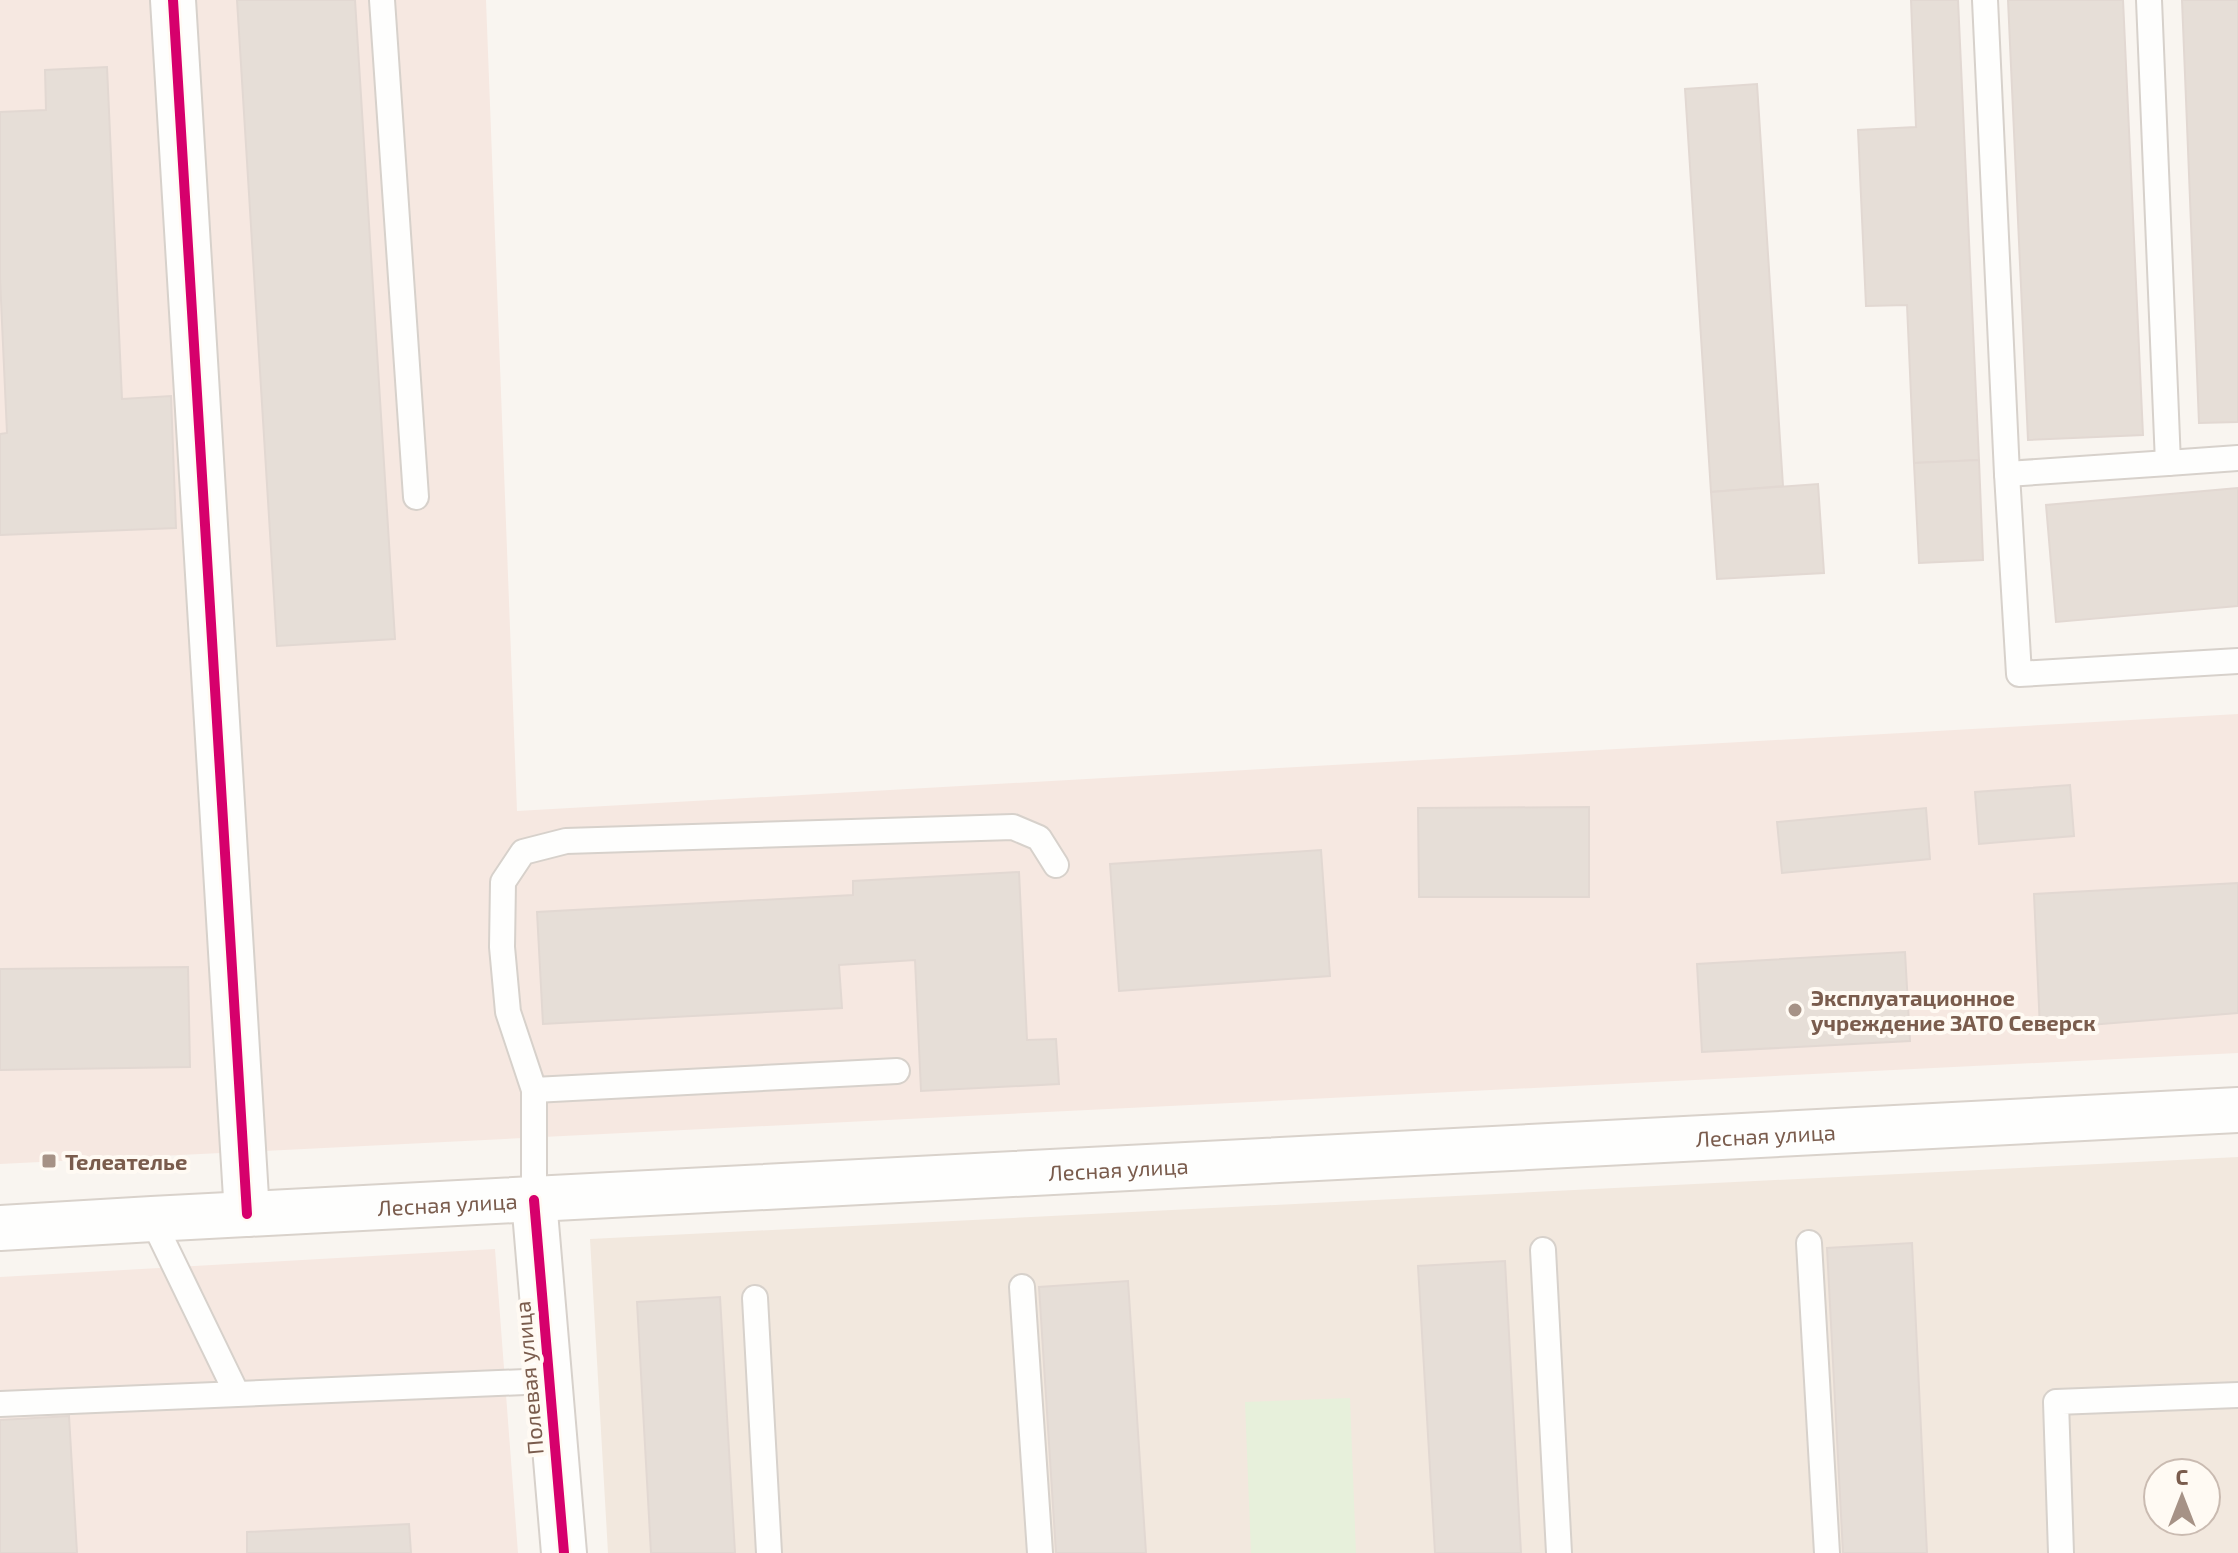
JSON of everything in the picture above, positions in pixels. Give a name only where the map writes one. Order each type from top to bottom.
[{"type":"main road","points":[[173,0],[247,1214]]},
{"type":"main road","name":"Лесная улица","points":[[0,1228],[2238,1110]]},
{"type":"main road","name":"Полевая улица","points":[[534,1200],[564,1553]]},
{"type":"lane","points":[[382,0],[416,497]]},
{"type":"lane","points":[[1985,0],[2019,674],[2238,661]]},
{"type":"lane","points":[[2149,0],[2168,463]]},
{"type":"lane","points":[[2007,474],[2238,458]]},
{"type":"lane","points":[[534,1200],[534,1090],[508,1012],[502,947],[503,882],[523,852],[566,841],[1013,827],[1039,838],[1056,865]]},
{"type":"lane","points":[[534,1090],[897,1071]]},
{"type":"lane","points":[[152,1219],[236,1392]]},
{"type":"lane","points":[[1809,1243],[1827,1553]]},
{"type":"lane","points":[[1543,1250],[1559,1553]]},
{"type":"lane","points":[[1022,1287],[1040,1553]]},
{"type":"lane","points":[[755,1298],[769,1553]]},
{"type":"lane","points":[[0,1404],[548,1381]]},
{"type":"lane","points":[[2061,1553],[2056,1402],[2238,1395]]},
{"type":"shaded area","points":[[0,0],[486,0],[517,811],[2238,714],[2238,1053],[0,1164]]},
{"type":"shaded area","points":[[2238,1157],[2238,1553],[608,1553],[590,1239]]},
{"type":"shaded area","points":[[495,1249],[518,1553],[0,1553],[0,1277]]},
{"type":"green space","points":[[1350,1398],[1356,1553],[1251,1553],[1245,1402]]},
{"type":"building","points":[[237,0],[355,0],[395,639],[277,646]]},
{"type":"building","points":[[1911,0],[1958,0],[1979,460],[1914,463],[1907,305],[1866,306],[1858,130],[1916,127]]},
{"type":"building","points":[[2008,0],[2123,0],[2143,435],[2028,440]]},
{"type":"building","points":[[2182,0],[2238,0],[2238,422],[2199,423]]},
{"type":"building","points":[[107,67],[122,399],[171,396],[176,528],[0,535],[0,434],[7,433],[0,278],[0,112],[46,110],[45,70]]},
{"type":"building","points":[[1757,84],[1783,486],[1711,492],[1685,89]]},
{"type":"building","points":[[1979,460],[1983,560],[1919,563],[1914,463]]},
{"type":"building","points":[[1818,484],[1824,573],[1717,579],[1711,492]]},
{"type":"building","points":[[2238,488],[2238,606],[2056,622],[2046,505]]},
{"type":"building","points":[[2070,785],[2074,836],[1979,844],[1975,792]]},
{"type":"building","points":[[1589,807],[1589,897],[1419,897],[1418,808]]},
{"type":"building","points":[[1926,808],[1930,859],[1782,873],[1777,822]]},
{"type":"building","points":[[1321,850],[1330,976],[1119,991],[1110,864]]},
{"type":"building","points":[[1019,872],[1027,1040],[1056,1039],[1059,1084],[921,1091],[915,960],[839,965],[842,1008],[543,1024],[537,912],[853,895],[853,881]]},
{"type":"building","points":[[2238,883],[2238,1013],[2040,1029],[2034,894]]},
{"type":"building","points":[[1905,952],[1910,1041],[1702,1052],[1697,964]]},
{"type":"building","points":[[188,967],[190,1067],[0,1070],[0,969]]},
{"type":"building","points":[[1912,1243],[1927,1553],[1843,1553],[1827,1248]]},
{"type":"building","points":[[1505,1261],[1521,1553],[1435,1553],[1418,1266]]},
{"type":"building","points":[[1128,1281],[1146,1553],[1056,1553],[1039,1287]]},
{"type":"building","points":[[720,1297],[735,1553],[651,1553],[637,1302]]},
{"type":"building","points":[[69,1416],[77,1553],[0,1553],[0,1420]]},
{"type":"building","points":[[409,1524],[411,1553],[247,1553],[247,1532]]},
{"type":"cycle path","points":[[173,0],[247,1214]]},
{"type":"cycle path","points":[[534,1200],[564,1553]]},
{"type":"place","name":"Эксплуатационное учреждение ЗАТО Северск","points":[[1795,1010]]},
{"type":"place","name":"Телеателье","points":[[49,1161]]}]
